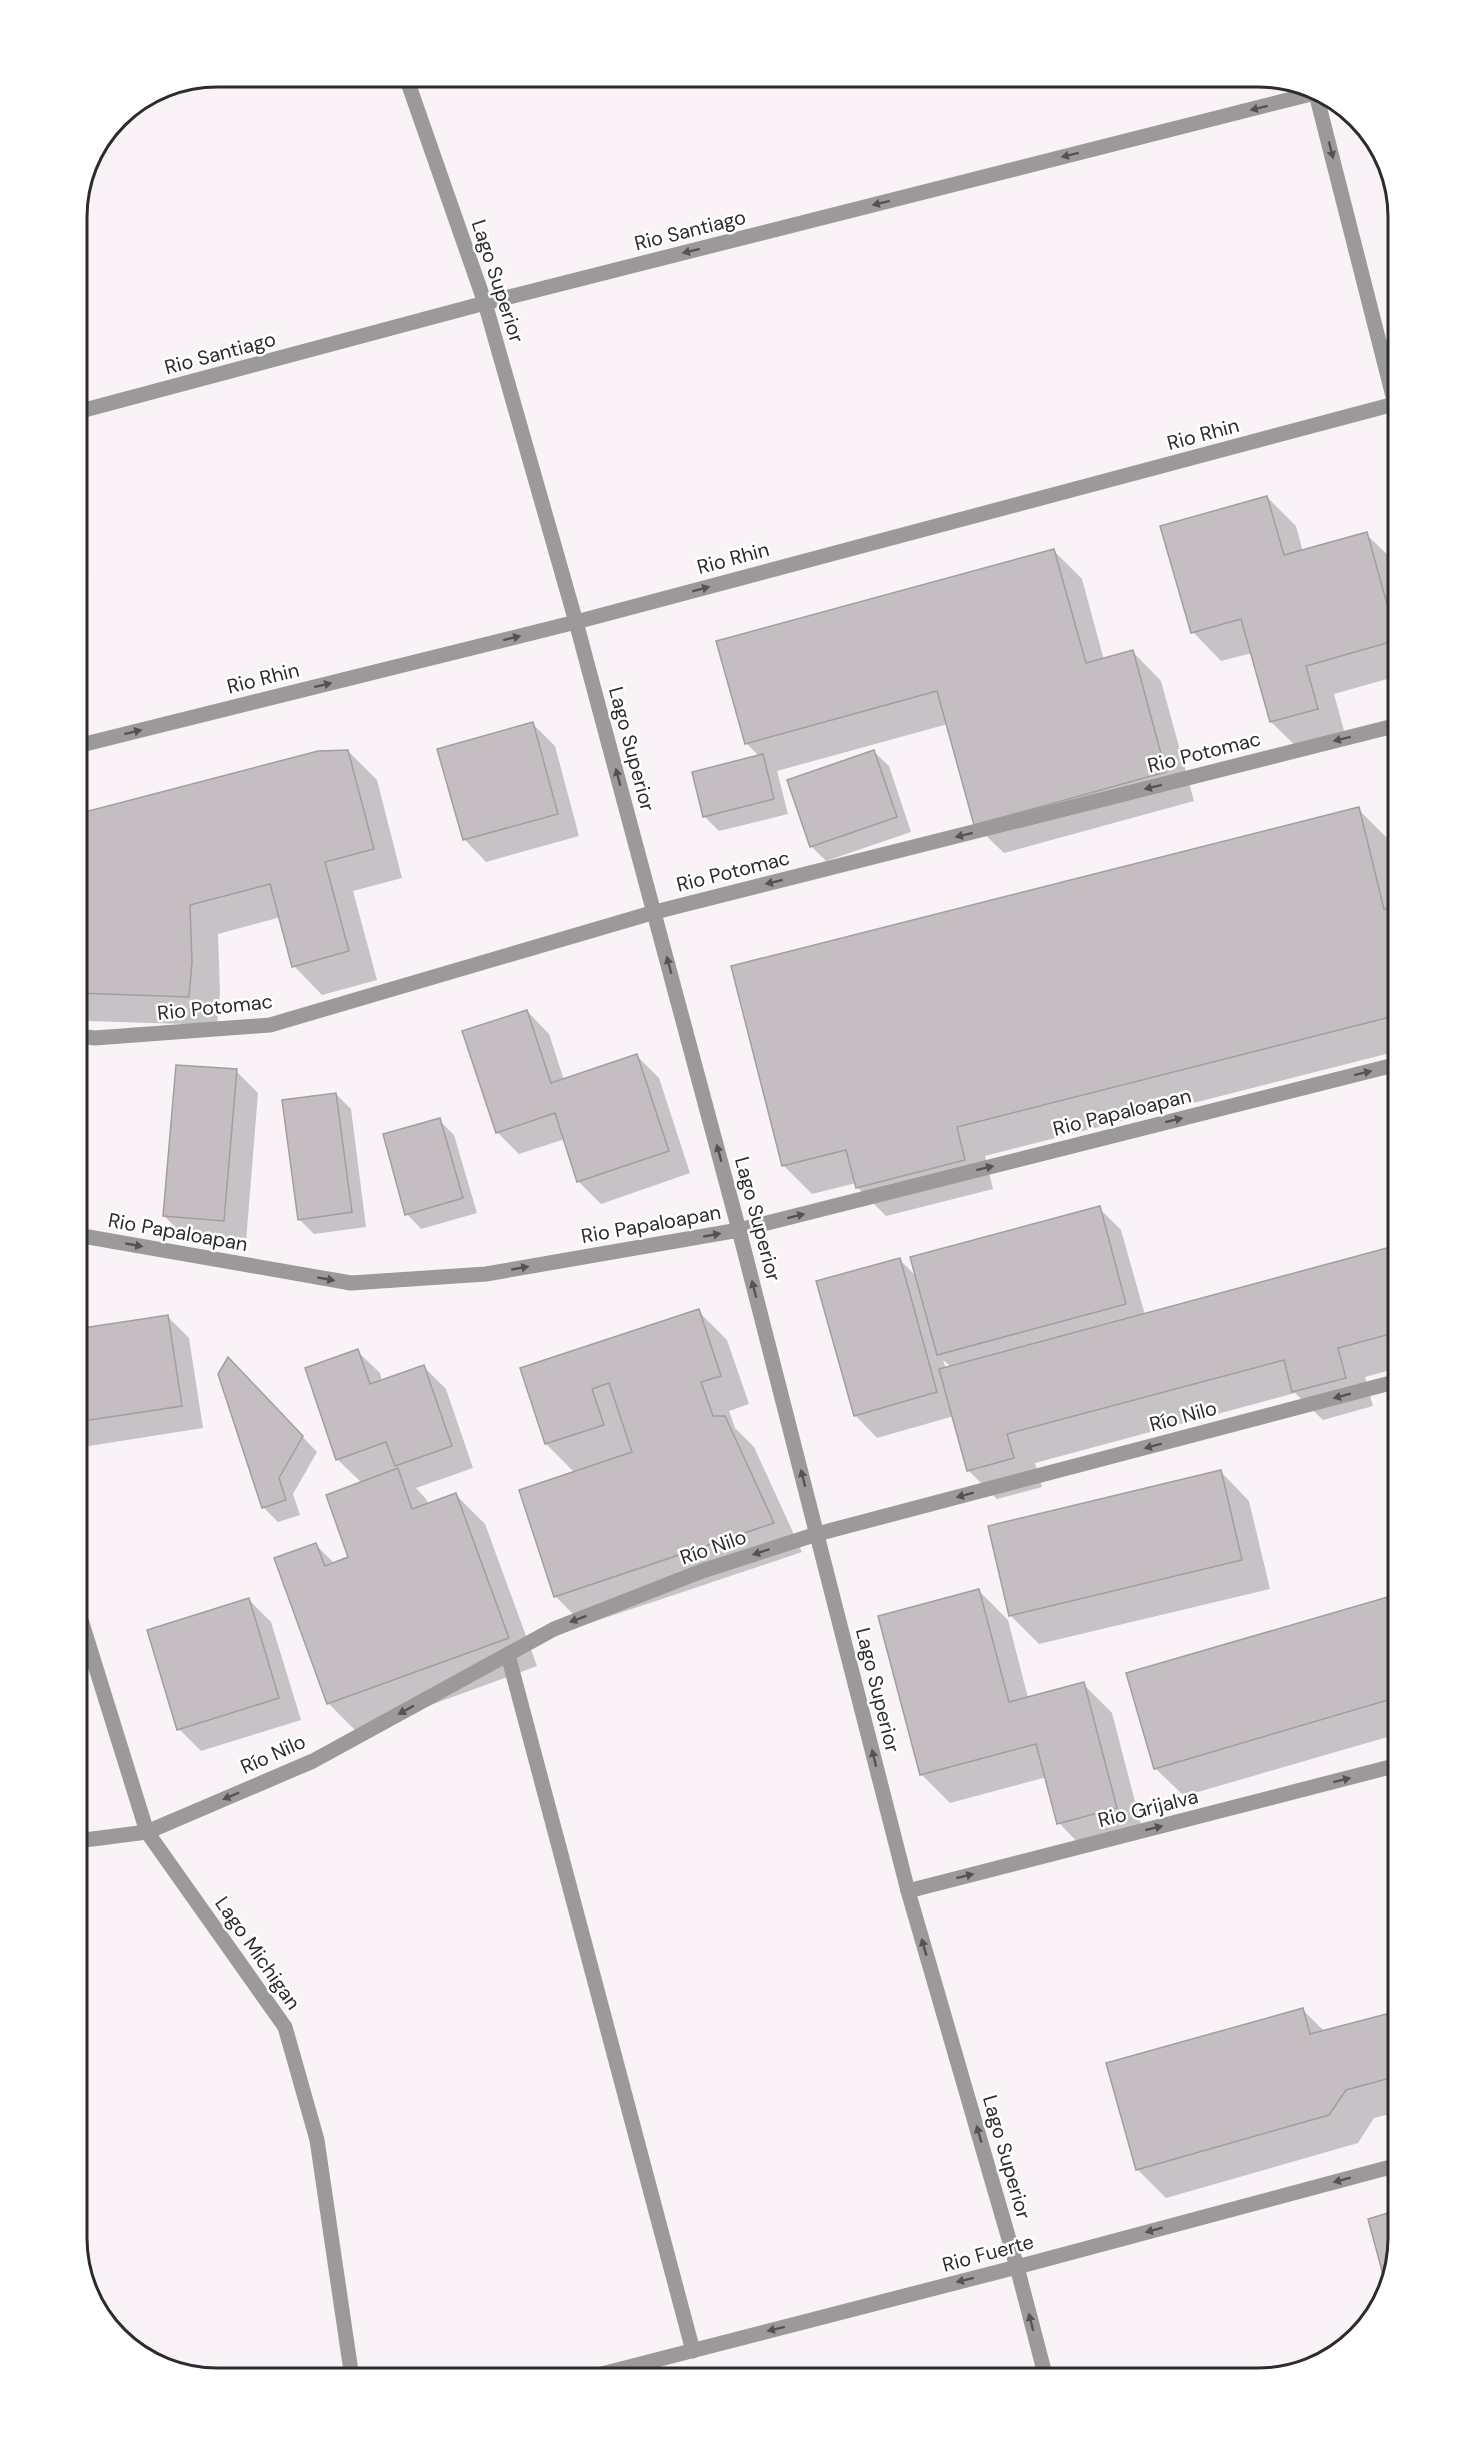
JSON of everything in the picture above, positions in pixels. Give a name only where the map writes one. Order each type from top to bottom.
[{"type":"street","name":"Lago Superior","points":[[410,87],[485,303],[576,622],[740,1230],[908,1891],[1017,2267],[1043,2368]]},
{"type":"street","name":"Rio Santiago","points":[[87,409],[485,303],[1305,96]]},
{"type":"street","points":[[1318,102],[1388,370]]},
{"type":"street","name":"Rio Rhin","points":[[87,744],[576,622],[1388,411]]},
{"type":"street","name":"Rio Potomac","points":[[87,1037],[270,1025],[656,912],[1388,728]]},
{"type":"street","name":"Rio Papaloapan","points":[[87,1237],[351,1283],[486,1274],[740,1230],[1388,1067]]},
{"type":"street","name":"Río Nilo","points":[[87,1840],[147,1832],[313,1761],[565,1624],[702,1572],[817,1534],[1388,1384]]},
{"type":"street","name":"Lago Michigan","points":[[87,1639],[147,1832],[285,2026],[317,2140],[351,2368]]},
{"type":"street","points":[[508,1655],[693,2351]]},
{"type":"street","name":"Rio Grijalva","points":[[908,1891],[1388,1768]]},
{"type":"street","name":"Rio Fuerte","points":[[626,2368],[1388,2168]]},
{"type":"building","points":[[1267,496],[1284,555],[1367,532],[1388,608],[1388,643],[1306,666],[1318,709],[1270,722],[1241,619],[1191,633],[1160,526]]},
{"type":"building","points":[[1054,549],[1086,663],[1133,650],[1166,772],[974,825],[937,691],[745,744],[716,641]]},
{"type":"building","points":[[533,722],[558,814],[463,840],[437,749]]},
{"type":"building","points":[[348,750],[374,849],[325,862],[349,951],[292,967],[270,884],[190,905],[192,962],[189,997],[87,993],[87,811],[318,751]]},
{"type":"building","points":[[874,750],[897,817],[810,847],[787,780]]},
{"type":"building","points":[[763,754],[774,799],[703,817],[692,772]]},
{"type":"building","points":[[1359,807],[1384,909],[1388,908],[1388,1018],[957,1127],[965,1160],[856,1188],[846,1150],[782,1166],[731,966]]},
{"type":"building","points":[[527,1010],[551,1083],[637,1054],[669,1151],[577,1182],[555,1113],[496,1133],[462,1031]]},
{"type":"building","points":[[176,1065],[237,1069],[224,1221],[163,1216]]},
{"type":"building","points":[[336,1093],[352,1212],[298,1220],[282,1100]]},
{"type":"building","points":[[440,1118],[463,1198],[405,1215],[383,1134]]},
{"type":"building","points":[[1100,1206],[1126,1304],[937,1355],[910,1257]]},
{"type":"building","points":[[1388,1248],[1388,1335],[1338,1348],[1346,1378],[1292,1392],[1284,1360],[1007,1434],[1014,1458],[967,1471],[939,1369]]},
{"type":"building","points":[[900,1258],[937,1392],[854,1416],[816,1281]]},
{"type":"building","points":[[699,1309],[721,1376],[701,1382],[713,1416],[725,1416],[774,1523],[554,1597],[519,1490],[632,1452],[609,1383],[592,1389],[604,1425],[545,1444],[520,1368]]},
{"type":"building","points":[[168,1315],[182,1406],[87,1420],[87,1327]]},
{"type":"building","points":[[358,1349],[370,1384],[424,1365],[452,1446],[395,1466],[386,1442],[336,1460],[305,1368]]},
{"type":"building","points":[[228,1357],[303,1436],[279,1478],[286,1500],[262,1508],[218,1374]]},
{"type":"building","points":[[398,1468],[412,1509],[456,1493],[509,1638],[327,1704],[274,1558],[316,1543],[325,1566],[348,1557],[326,1495]]},
{"type":"building","points":[[1221,1470],[1242,1560],[1009,1616],[988,1526]]},
{"type":"building","points":[[979,1589],[1009,1702],[1084,1682],[1117,1808],[1057,1824],[1036,1744],[920,1775],[878,1616]]},
{"type":"building","points":[[1388,1597],[1388,1700],[1154,1769],[1126,1673]]},
{"type":"building","points":[[249,1598],[279,1698],[177,1730],[147,1630]]},
{"type":"building","points":[[1303,2008],[1310,2034],[1388,2014],[1388,2079],[1346,2090],[1329,2115],[1136,2170],[1106,2063]]},
{"type":"building","points":[[1388,2213],[1387,2255],[1383,2275],[1368,2219]]}]
